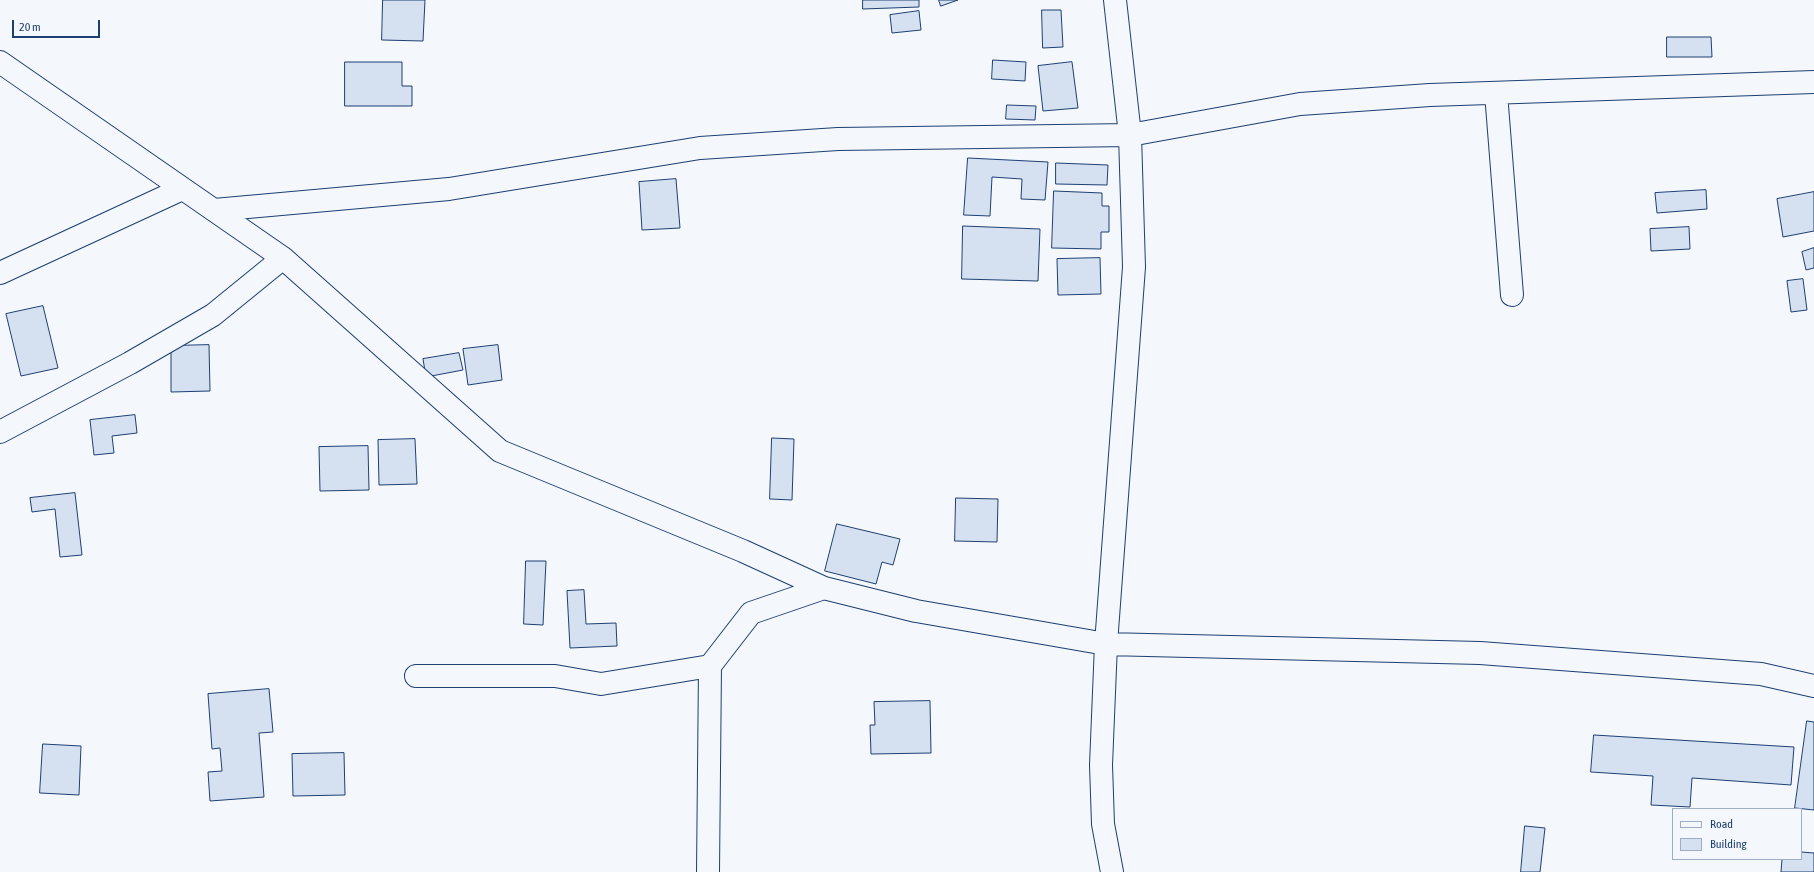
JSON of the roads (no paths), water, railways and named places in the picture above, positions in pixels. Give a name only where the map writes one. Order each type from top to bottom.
[{"type":"street","points":[[1112,872],[1103,824],[1101,765],[1106,644],[1134,267],[1130,135],[1115,0]]},
{"type":"street","points":[[0,62],[283,258],[500,451],[743,551],[824,588],[916,611],[1106,644],[1480,654],[1761,674],[1814,686]]},
{"type":"street","points":[[214,210],[449,189],[700,148],[838,139],[1130,135],[1300,104],[1430,95],[1814,82]]},
{"type":"street","points":[[1496,93],[1512,295]]},
{"type":"street","points":[[0,273],[182,189]]},
{"type":"street","points":[[0,432],[130,363],[213,315],[283,258]]},
{"type":"street","points":[[708,872],[710,666],[751,613],[824,588]]},
{"type":"street","points":[[416,676],[555,676],[602,684],[710,666]]}]
